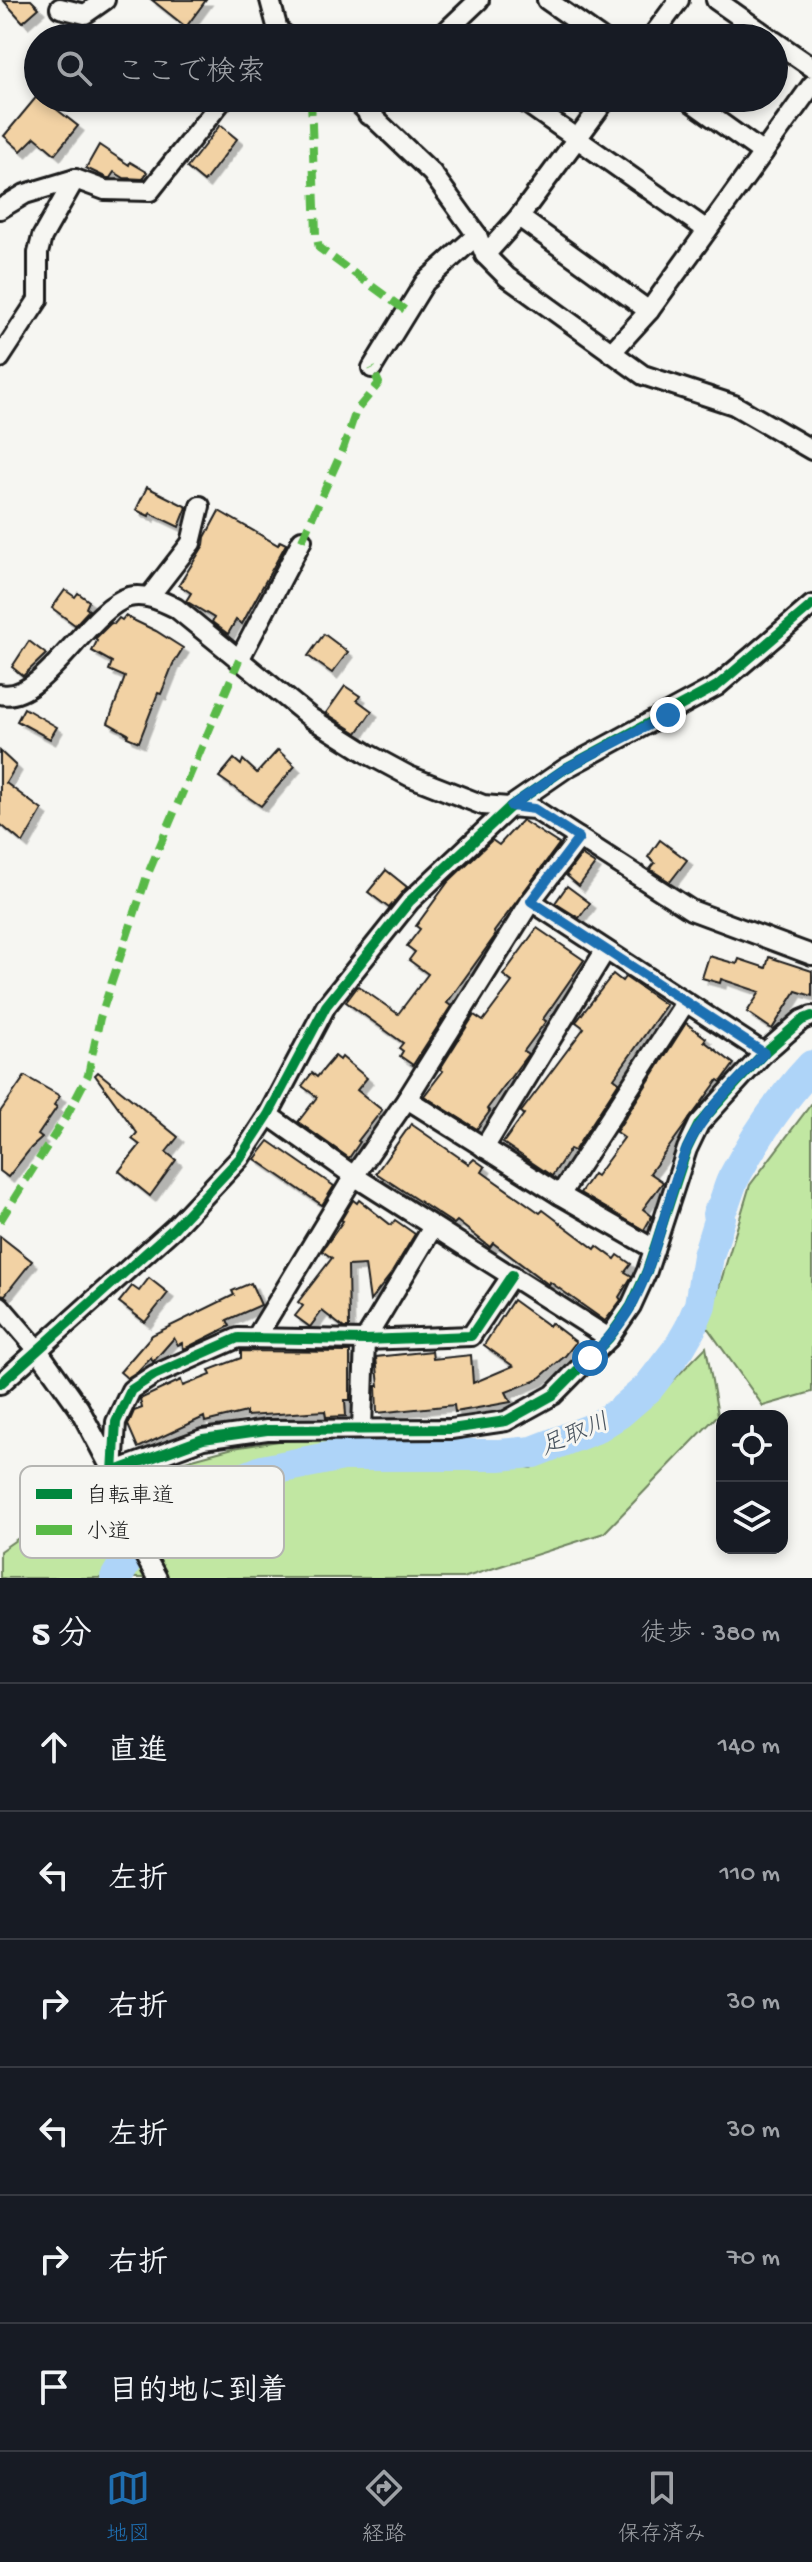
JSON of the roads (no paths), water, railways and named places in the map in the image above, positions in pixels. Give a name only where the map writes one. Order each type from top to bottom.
[{"type":"street","points":[[60,8],[85,14],[105,0]]},
{"type":"street","points":[[270,0],[277,24]]},
{"type":"street","points":[[454,24],[479,0]]},
{"type":"street","points":[[547,0],[581,24]]},
{"type":"street","points":[[661,24],[679,0]]},
{"type":"street","points":[[716,0],[750,24]]},
{"type":"street","points":[[788,50],[812,67]]},
{"type":"street","points":[[611,353],[649,311],[812,85]]},
{"type":"street","points":[[0,209],[25,194],[75,179],[105,190],[150,191],[213,112]]},
{"type":"street","points":[[365,112],[432,173],[477,235],[485,255],[507,277],[643,375],[734,405],[812,450]]},
{"type":"street","points":[[368,115],[371,112]]},
{"type":"street","points":[[539,112],[707,230]]},
{"type":"street","points":[[485,255],[519,217],[596,112]]},
{"type":"street","points":[[706,112],[763,153]]},
{"type":"street","points":[[0,358],[38,300],[38,253],[42,237],[75,179]]},
{"type":"street","points":[[519,217],[649,311]]},
{"type":"street","points":[[372,368],[425,282],[477,235]]},
{"type":"street","points":[[149,597],[191,543],[200,506]]},
{"type":"street","points":[[239,660],[302,540]]},
{"type":"street","points":[[0,694],[25,692],[105,612],[128,597],[149,597],[176,608],[311,718],[368,754],[409,776],[483,805],[534,809],[691,910],[812,955]]},
{"type":"street","points":[[0,1384],[174,1228],[240,1158],[268,1115],[326,1006],[410,901],[511,806],[566,768],[717,686],[812,605]]},
{"type":"street","points":[[257,1336],[354,1176],[407,1099],[531,901],[579,838]]},
{"type":"street","points":[[531,901],[764,1053]]},
{"type":"street","points":[[484,1148],[605,951]]},
{"type":"street","points":[[560,1195],[685,1003]]},
{"type":"street","points":[[129,1466],[203,1439],[267,1430],[451,1429],[506,1421],[553,1395],[609,1338],[631,1306],[654,1249],[687,1149],[699,1124],[764,1053],[802,1020],[812,1016]]},
{"type":"street","points":[[407,1099],[560,1195],[654,1249]]},
{"type":"street","points":[[268,1115],[354,1176],[609,1338]]},
{"type":"street","points":[[362,1429],[365,1340],[433,1227]]},
{"type":"street","points":[[113,1466],[116,1422],[131,1390],[154,1375],[238,1338],[365,1340],[471,1336],[512,1275]]},
{"type":"street","points":[[0,1306],[37,1349],[79,1408],[110,1466]]},
{"type":"waterway","name":"足取川","points":[[284,1467],[343,1455],[499,1455],[533,1452],[595,1428],[619,1413],[648,1388],[690,1329],[700,1305],[708,1256],[720,1217],[718,1214],[733,1179],[769,1120],[812,1066]]},
{"type":"waterway","name":"足取川","points":[[116,1578],[128,1558]]}]
